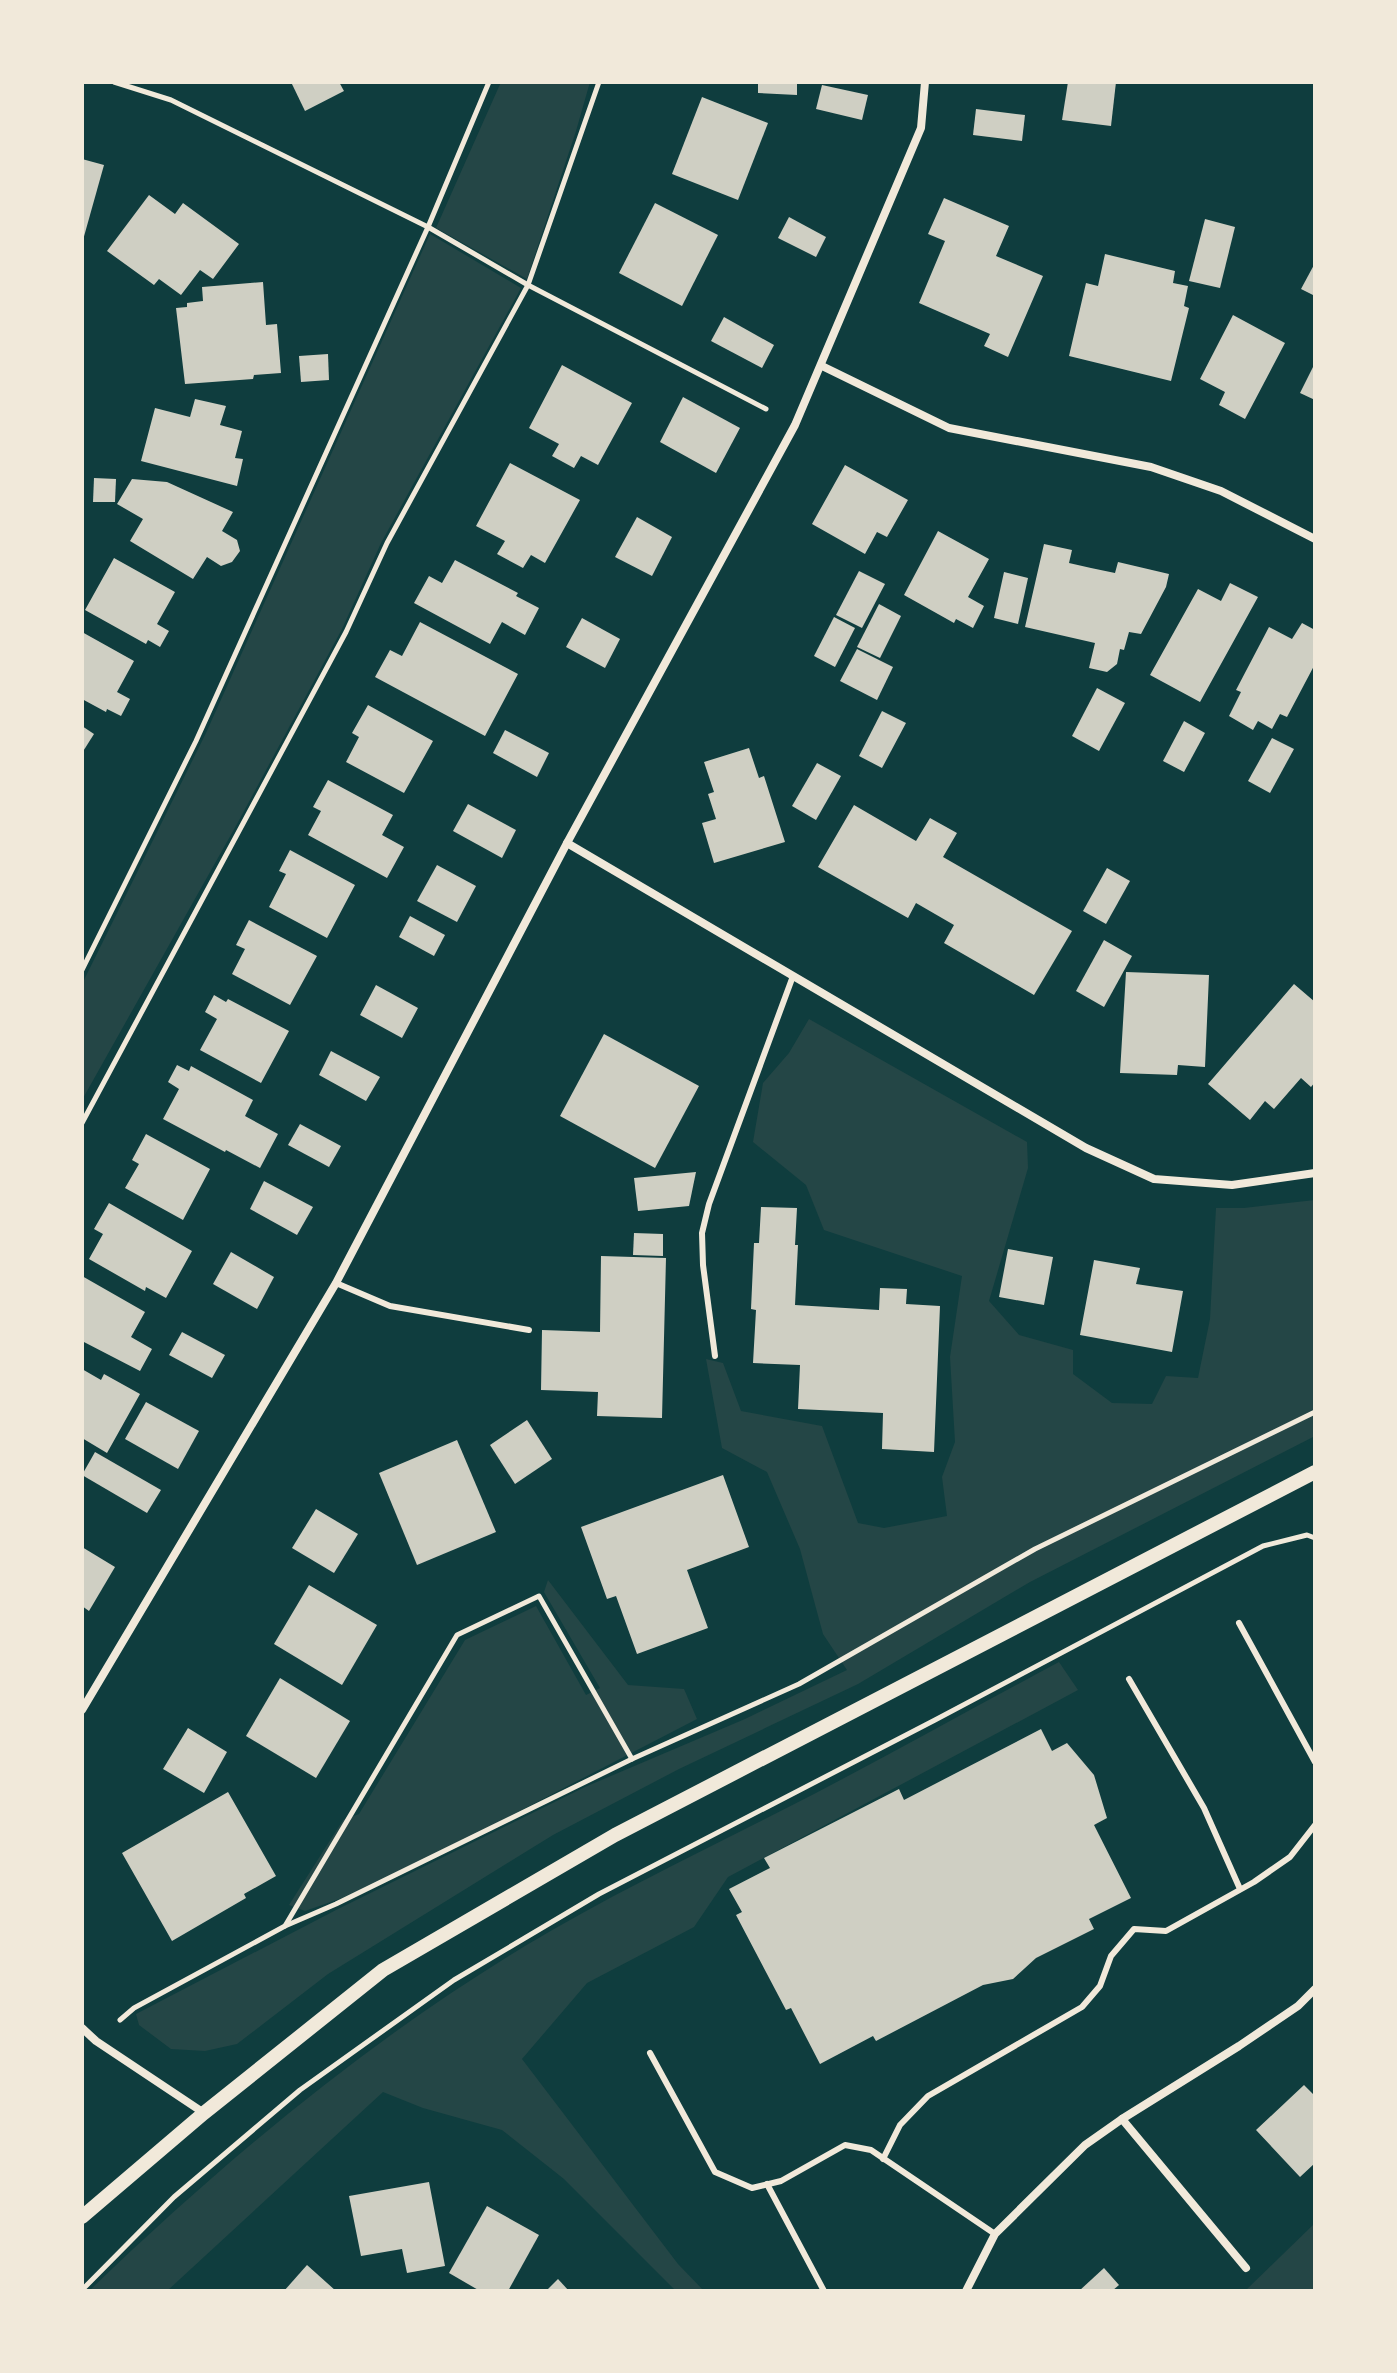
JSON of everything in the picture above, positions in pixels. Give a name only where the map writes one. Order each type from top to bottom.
[{"type":"street","points":[[82,1710],[336,1283],[567,843],[795,425],[921,128],[925,82]]},
{"type":"street","points":[[822,366],[949,428],[1151,467],[1221,491],[1315,538]]},
{"type":"street","points":[[567,843],[1086,1148],[1154,1179],[1232,1185],[1315,1173]]},
{"type":"street","points":[[82,2217],[204,2113],[383,1970],[615,1835],[1315,1472]]},
{"type":"street","points":[[966,2291],[995,2234],[1085,2145],[1298,2006],[1315,1989]]},
{"type":"street","points":[[82,2028],[96,2041],[204,2113]]},
{"type":"street","points":[[1122,2119],[1246,2268]]},
{"type":"lane","points":[[715,1356],[702,1233],[709,1204],[793,976]]},
{"type":"lane","points":[[336,1283],[390,1306],[529,1330]]},
{"type":"lane","points":[[1239,1623],[1315,1762]]},
{"type":"lane","points":[[1129,1679],[1204,1808],[1240,1889]]},
{"type":"lane","points":[[883,2159],[900,2125],[928,2096],[1082,2007],[1100,1986],[1111,1956],[1134,1929],[1166,1931],[1240,1889],[1290,1857],[1315,1825]]},
{"type":"lane","points":[[650,2053],[715,2172],[752,2188],[781,2181],[845,2145],[871,2150],[995,2234]]},
{"type":"lane","points":[[767,2184],[824,2291]]},
{"type":"path","points":[[114,82],[171,100],[428,227],[528,285],[795,425]]},
{"type":"path","points":[[82,970],[196,741],[428,227],[489,82]]},
{"type":"path","points":[[82,1123],[339,646],[387,543],[528,285],[599,82]]},
{"type":"path","points":[[96,2041],[134,2008],[285,1926],[350,1898],[632,1759],[799,1684],[1035,1549],[1315,1412]]},
{"type":"path","points":[[82,2290],[174,2197],[300,2090],[454,1980],[599,1894],[1263,1546],[1307,1535],[1315,1538]]},
{"type":"path","points":[[285,1926],[457,1635],[539,1596],[632,1759]]},
{"type":"shaded area","points":[[501,82],[590,82],[527,279],[436,228]]},
{"type":"shaded area","points":[[430,234],[521,288],[381,543],[342,629],[237,824],[82,1100],[82,984],[206,733]]},
{"type":"shaded area","points":[[809,1019],[1027,1142],[1028,1168],[989,1301],[1019,1335],[1073,1350],[1073,1374],[1112,1403],[1152,1404],[1166,1376],[1198,1378],[1210,1319],[1216,1208],[1315,1200],[1315,1436],[1030,1582],[858,1684],[679,1769],[553,1835],[328,1974],[237,2044],[205,2051],[171,2049],[139,2025],[136,2014],[336,1910],[585,1787],[745,1719],[847,1670],[823,1634],[800,1549],[767,1472],[722,1448],[706,1359],[723,1363],[741,1411],[822,1426],[858,1523],[884,1528],[947,1516],[942,1477],[955,1442],[950,1357],[962,1276],[824,1230],[806,1185],[753,1142],[763,1083],[789,1053]]},
{"type":"shaded area","points":[[548,1580],[628,1685],[684,1689],[697,1719],[477,1833],[342,1898],[305,1911],[289,1905],[343,1820],[359,1814],[465,1640],[536,1606],[586,1695],[600,1688],[544,1592]]},
{"type":"shaded area","points":[[1059,1662],[1078,1690],[728,1877],[694,1927],[587,1983],[522,2059],[678,2264],[704,2291],[676,2291],[564,2179],[502,2130],[423,2108],[383,2092],[167,2291],[89,2291],[139,2243],[297,2106],[408,2022],[466,1983],[596,1906],[814,1794]]},
{"type":"shaded area","points":[[1314,2224],[1315,2291],[1245,2291]]},
{"type":"building","points":[[291,82],[339,82],[344,91],[305,111]]},
{"type":"building","points":[[758,82],[797,82],[797,95],[758,93]]},
{"type":"building","points":[[1068,82],[1116,82],[1111,126],[1062,120]]},
{"type":"building","points":[[822,85],[868,95],[862,120],[816,109]]},
{"type":"building","points":[[702,97],[768,123],[738,200],[672,174]]},
{"type":"building","points":[[976,109],[1025,115],[1022,141],[973,135]]},
{"type":"building","points":[[82,159],[104,165],[83,240],[82,240]]},
{"type":"building","points":[[149,195],[175,214],[183,203],[239,244],[213,279],[200,270],[181,295],[159,279],[154,285],[107,251]]},
{"type":"building","points":[[944,198],[1009,226],[996,256],[1043,276],[1008,357],[984,346],[990,334],[919,303],[945,241],[928,234]]},
{"type":"building","points":[[655,203],[718,235],[682,306],[619,273]]},
{"type":"building","points":[[789,217],[826,237],[816,257],[778,238]]},
{"type":"building","points":[[1205,219],[1235,227],[1220,288],[1189,281]]},
{"type":"building","points":[[1105,254],[1175,271],[1173,283],[1188,286],[1184,306],[1189,308],[1171,381],[1069,356],[1086,283],[1098,286]]},
{"type":"building","points":[[1315,263],[1315,296],[1301,289]]},
{"type":"building","points":[[263,282],[266,325],[277,324],[281,373],[254,375],[253,379],[185,384],[176,308],[203,301],[202,287]]},
{"type":"building","points":[[1233,315],[1285,343],[1245,419],[1219,405],[1225,392],[1200,379]]},
{"type":"building","points":[[724,317],[774,345],[762,368],[711,341]]},
{"type":"building","points":[[328,354],[329,380],[301,382],[299,356]]},
{"type":"building","points":[[1315,363],[1315,400],[1300,393]]},
{"type":"building","points":[[562,365],[632,403],[598,465],[581,456],[574,468],[552,456],[559,444],[529,428]]},
{"type":"building","points":[[683,397],[740,428],[716,473],[660,442]]},
{"type":"building","points":[[195,399],[226,406],[220,425],[242,431],[235,458],[243,459],[237,486],[141,461],[155,408],[190,417]]},
{"type":"building","points":[[510,463],[580,500],[545,563],[531,555],[523,568],[497,554],[505,541],[476,526]]},
{"type":"building","points":[[845,465],[908,500],[887,537],[877,532],[865,554],[812,524]]},
{"type":"building","points":[[94,478],[116,479],[115,502],[93,502]]},
{"type":"building","points":[[132,479],[167,482],[233,512],[222,531],[237,540],[240,551],[232,562],[221,566],[207,557],[193,579],[130,541],[143,519],[117,504]]},
{"type":"building","points":[[637,517],[672,537],[652,576],[615,557]]},
{"type":"building","points":[[938,531],[989,559],[968,597],[984,606],[973,628],[956,619],[954,623],[904,595]]},
{"type":"building","points":[[1044,544],[1072,550],[1069,563],[1115,573],[1118,562],[1169,574],[1166,587],[1141,634],[1129,632],[1124,650],[1120,649],[1117,664],[1107,672],[1089,668],[1095,643],[1025,627]]},
{"type":"building","points":[[114,558],[175,592],[157,624],[169,631],[160,647],[148,640],[146,644],[85,610]]},
{"type":"building","points":[[455,560],[518,593],[516,596],[539,608],[525,635],[502,622],[490,644],[414,603],[429,576],[442,583]]},
{"type":"building","points":[[859,571],[885,584],[862,628],[836,615]]},
{"type":"building","points":[[1004,572],[1028,578],[1018,624],[994,618]]},
{"type":"building","points":[[1230,583],[1258,597],[1200,702],[1150,675],[1198,589],[1221,601]]},
{"type":"building","points":[[879,604],[901,616],[880,658],[857,647]]},
{"type":"building","points":[[834,617],[855,628],[835,667],[814,656]]},
{"type":"building","points":[[582,618],[620,639],[605,668],[566,647]]},
{"type":"building","points":[[420,622],[518,674],[485,736],[375,677],[390,650],[402,656]]},
{"type":"building","points":[[1302,623],[1315,630],[1315,664],[1287,717],[1280,714],[1272,729],[1258,721],[1253,730],[1229,716],[1241,692],[1236,690],[1269,627],[1292,639]]},
{"type":"building","points":[[82,632],[134,661],[117,692],[130,699],[121,716],[82,699]]},
{"type":"building","points":[[857,649],[893,667],[877,700],[840,681]]},
{"type":"building","points":[[1097,688],[1125,703],[1099,751],[1072,736]]},
{"type":"building","points":[[368,705],[433,741],[404,793],[346,762],[359,737],[352,733]]},
{"type":"building","points":[[882,711],[906,723],[882,768],[859,756]]},
{"type":"building","points":[[1184,721],[1205,733],[1184,772],[1163,761]]},
{"type":"building","points":[[82,726],[94,734],[82,753]]},
{"type":"building","points":[[505,730],[549,753],[537,777],[493,753]]},
{"type":"building","points":[[1272,738],[1294,749],[1270,793],[1248,781]]},
{"type":"building","points":[[749,748],[759,778],[764,776],[785,842],[714,863],[702,823],[716,819],[708,794],[714,792],[704,762]]},
{"type":"building","points":[[817,763],[841,776],[816,820],[792,806]]},
{"type":"building","points":[[328,780],[393,815],[382,835],[404,847],[387,878],[308,835],[321,811],[313,807]]},
{"type":"building","points":[[468,804],[516,830],[502,858],[453,831]]},
{"type":"building","points":[[854,805],[916,841],[930,818],[957,833],[943,857],[1072,931],[1034,995],[944,943],[954,925],[916,903],[908,918],[818,867]]},
{"type":"building","points":[[290,850],[355,885],[327,938],[269,907],[286,874],[279,871]]},
{"type":"building","points":[[437,865],[476,886],[457,922],[417,901]]},
{"type":"building","points":[[1107,868],[1130,881],[1106,924],[1083,911]]},
{"type":"building","points":[[410,916],[445,935],[434,956],[399,937]]},
{"type":"building","points":[[249,920],[317,956],[290,1005],[232,974],[245,949],[236,945]]},
{"type":"building","points":[[1104,940],[1132,956],[1104,1007],[1076,991]]},
{"type":"building","points":[[1126,972],[1209,975],[1205,1067],[1178,1065],[1177,1075],[1120,1073]]},
{"type":"building","points":[[1294,984],[1315,1002],[1315,1082],[1311,1087],[1301,1078],[1274,1109],[1265,1101],[1250,1120],[1208,1084]]},
{"type":"building","points":[[376,985],[418,1008],[402,1038],[360,1015]]},
{"type":"building","points":[[214,995],[226,1002],[228,999],[289,1031],[261,1083],[200,1050],[217,1019],[205,1012]]},
{"type":"building","points":[[604,1034],[699,1086],[655,1168],[560,1116]]},
{"type":"building","points":[[331,1051],[380,1077],[366,1101],[319,1075]]},
{"type":"building","points":[[177,1065],[189,1071],[191,1066],[253,1100],[245,1116],[278,1134],[260,1168],[163,1119],[179,1089],[168,1082]]},
{"type":"building","points":[[300,1124],[341,1146],[329,1167],[288,1145]]},
{"type":"building","points":[[146,1134],[210,1169],[183,1220],[125,1188],[139,1164],[132,1160]]},
{"type":"building","points":[[696,1172],[689,1206],[638,1211],[634,1178]]},
{"type":"building","points":[[264,1181],[313,1207],[297,1235],[250,1209]]},
{"type":"building","points":[[109,1203],[192,1251],[166,1298],[146,1287],[145,1291],[89,1259],[103,1234],[94,1229]]},
{"type":"building","points":[[761,1207],[797,1208],[795,1305],[879,1310],[880,1288],[907,1289],[906,1304],[940,1306],[934,1452],[882,1449],[883,1413],[798,1409],[800,1365],[753,1363],[756,1310],[751,1309],[754,1243],[759,1243]]},
{"type":"building","points":[[634,1233],[663,1234],[663,1256],[633,1255]]},
{"type":"building","points":[[1008,1249],[1053,1257],[1044,1305],[999,1297]]},
{"type":"building","points":[[231,1252],[274,1277],[257,1309],[213,1284]]},
{"type":"building","points":[[601,1256],[666,1258],[662,1418],[597,1416],[598,1392],[541,1390],[542,1330],[600,1332]]},
{"type":"building","points":[[1094,1260],[1140,1268],[1136,1284],[1183,1291],[1172,1352],[1080,1335]]},
{"type":"building","points":[[82,1276],[145,1312],[131,1337],[152,1349],[140,1371],[82,1341]]},
{"type":"building","points":[[182,1332],[225,1355],[212,1378],[169,1355]]},
{"type":"building","points":[[82,1369],[101,1380],[104,1374],[140,1394],[107,1453],[82,1438]]},
{"type":"building","points":[[146,1402],[199,1431],[178,1469],[125,1439]]},
{"type":"building","points":[[527,1420],[552,1459],[515,1484],[490,1445]]},
{"type":"building","points":[[457,1440],[496,1532],[417,1565],[379,1473]]},
{"type":"building","points":[[95,1452],[161,1490],[147,1513],[82,1475]]},
{"type":"building","points":[[723,1475],[749,1547],[687,1570],[708,1628],[637,1654],[616,1596],[607,1599],[581,1527]]},
{"type":"building","points":[[316,1509],[358,1534],[334,1573],[292,1548]]},
{"type":"building","points":[[82,1547],[115,1567],[89,1611],[82,1606]]},
{"type":"building","points":[[309,1585],[377,1625],[342,1685],[274,1644]]},
{"type":"building","points":[[280,1678],[350,1721],[316,1778],[246,1736]]},
{"type":"building","points":[[188,1728],[227,1752],[204,1793],[163,1769]]},
{"type":"building","points":[[1041,1729],[1052,1751],[1067,1743],[1094,1775],[1107,1818],[1094,1825],[1131,1898],[1089,1919],[1094,1929],[1036,1958],[1013,1979],[983,1985],[876,2041],[873,2036],[820,2064],[791,2008],[786,2010],[736,1915],[742,1912],[729,1889],[770,1868],[764,1858],[899,1789],[904,1800]]},
{"type":"building","points":[[228,1792],[276,1876],[244,1894],[246,1898],[172,1941],[122,1853]]},
{"type":"building","points":[[1304,2085],[1313,2094],[1315,2092],[1315,2163],[1300,2177],[1256,2130]]},
{"type":"building","points":[[429,2182],[445,2266],[407,2273],[402,2249],[361,2256],[349,2196]]},
{"type":"building","points":[[487,2206],[539,2235],[508,2291],[480,2291],[449,2273]]},
{"type":"building","points":[[307,2265],[336,2291],[284,2291]]},
{"type":"building","points":[[1104,2268],[1119,2285],[1112,2291],[1079,2291]]},
{"type":"building","points":[[558,2279],[569,2291],[546,2291]]}]
